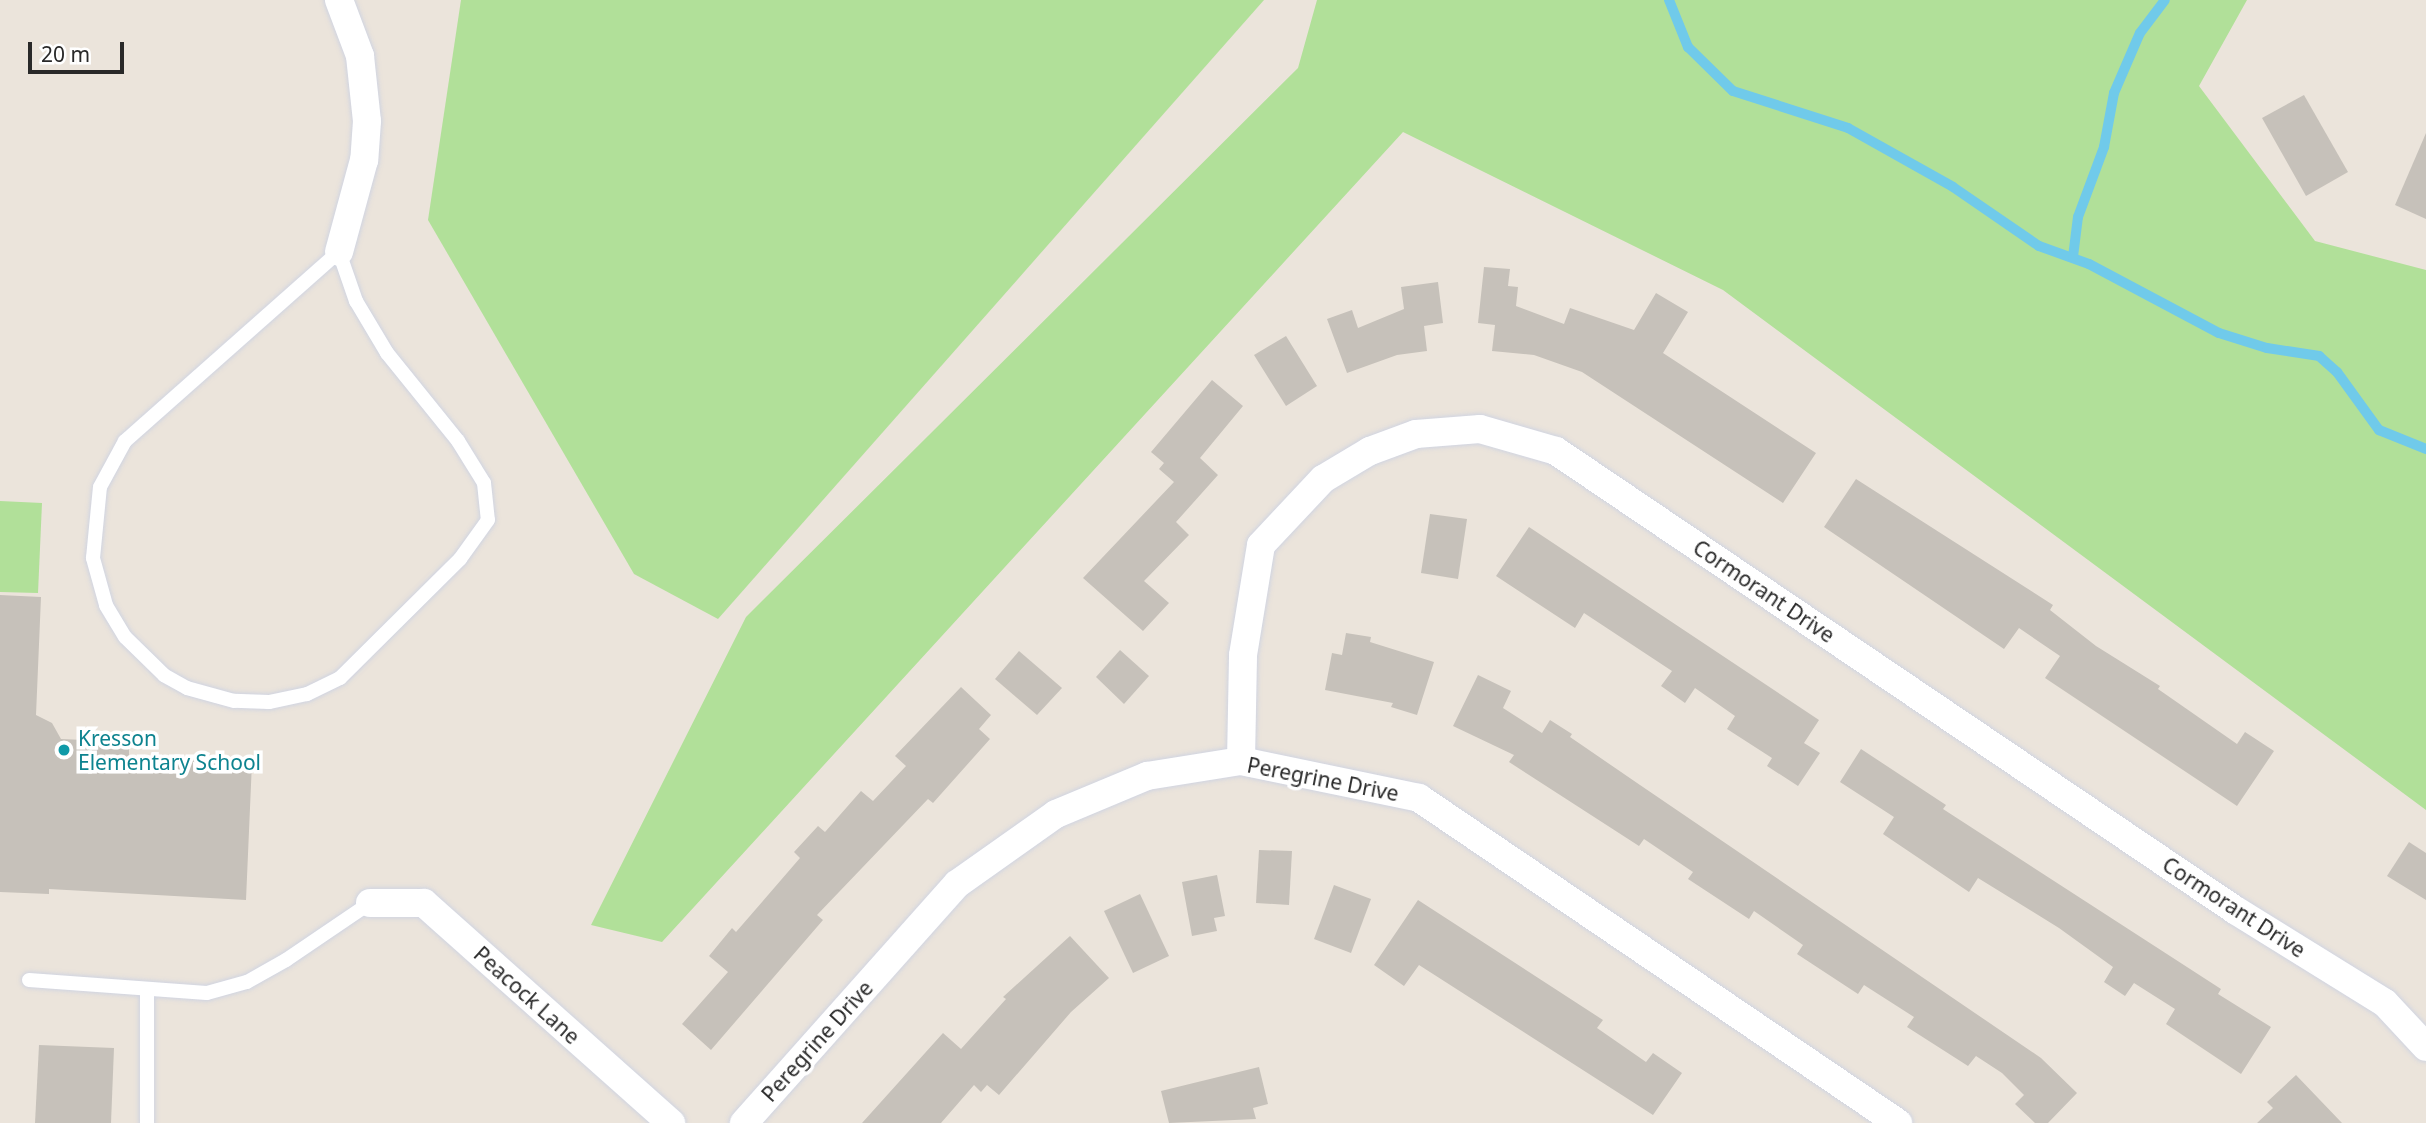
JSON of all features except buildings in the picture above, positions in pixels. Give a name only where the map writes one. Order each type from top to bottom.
[{"type":"street","points":[[339,0],[360,55],[367,121],[364,160],[339,252]]},
{"type":"street","name":"Cormorant Drive","points":[[1241,761],[1243,655],[1261,545],[1323,480],[1370,452],[1416,434],[1480,429],[1556,451],[2235,910],[2385,1003],[2426,1047]]},
{"type":"street","name":"Peregrine Drive","points":[[744,1123],[957,884],[1056,814],[1147,776],[1241,761],[1419,798],[1898,1123]]},
{"type":"street","name":"Peacock Lane","points":[[370,903],[424,903],[671,1123]]},
{"type":"lane","points":[[339,252],[356,301],[387,353],[458,441],[484,483],[488,520],[460,559],[340,678],[307,694],[269,702],[233,701],[187,688],[164,675],[125,637],[106,605],[93,558],[100,487],[125,441],[339,252]]},
{"type":"lane","points":[[29,980],[207,993],[247,982],[370,903]]},
{"type":"lane","points":[[146,1123],[147,989]]},
{"type":"green space","points":[[461,0],[1264,0],[718,619],[634,574],[428,220]]},
{"type":"green space","points":[[1317,0],[2247,0],[2199,86],[2315,241],[2426,270],[2426,810],[1723,290],[1403,132],[662,942],[591,925],[746,617],[1298,68]]},
{"type":"green space","points":[[0,501],[42,503],[38,593],[0,592]]},
{"type":"waterway","points":[[1669,0],[1688,47],[1733,91],[1848,128],[1953,187],[2039,246],[2089,264],[2219,333],[2267,348],[2319,356],[2337,372],[2379,430],[2426,449]]},
{"type":"waterway","points":[[2073,257],[2078,217],[2104,147],[2114,93],[2140,33],[2165,0]]},
{"type":"place","name":"Kresson Elementary School","points":[[64,750]]}]
